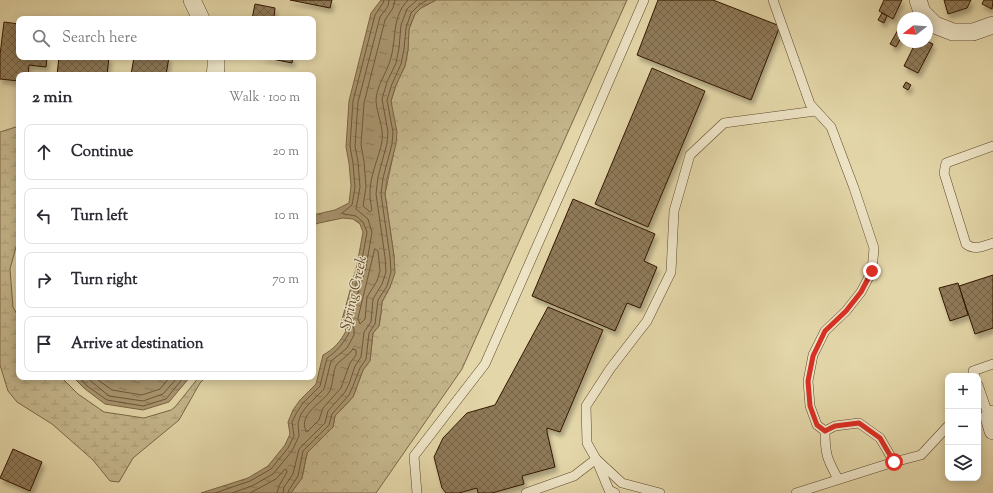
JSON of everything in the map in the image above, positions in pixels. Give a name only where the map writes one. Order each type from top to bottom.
[{"type":"street","points":[[192,0],[200,16]]},
{"type":"street","points":[[918,0],[922,12],[935,25],[953,32],[973,32],[993,25]]},
{"type":"street","points":[[215,72],[216,60]]},
{"type":"lane","points":[[417,493],[414,456],[485,364],[644,0]]},
{"type":"lane","points":[[773,0],[810,104],[830,127],[854,188],[874,248],[872,271],[861,292],[846,311],[825,331],[813,356],[808,381],[810,406],[817,425],[825,431]]},
{"type":"lane","points":[[611,492],[587,443],[586,406],[610,369],[647,321],[671,272],[674,211],[690,155],[724,122],[816,111]]},
{"type":"lane","points":[[993,146],[946,163],[944,173],[966,244],[971,248],[977,248],[993,243]]},
{"type":"lane","points":[[974,373],[973,371],[993,364]]},
{"type":"lane","points":[[981,395],[987,414]]},
{"type":"lane","points":[[825,431],[835,426],[859,423],[880,438],[894,462]]},
{"type":"lane","points":[[796,493],[921,455],[945,429]]},
{"type":"lane","points":[[825,431],[825,450],[829,464],[838,479]]},
{"type":"lane","points":[[526,493],[574,476],[596,459]]},
{"type":"lane","points":[[596,459],[622,483],[660,493]]},
{"type":"green space","points":[[436,0],[627,0],[462,369],[376,493],[291,493],[302,478],[307,453],[333,427],[335,416],[353,397],[363,370],[370,360],[373,333],[379,326],[382,302],[390,287],[394,256],[385,194],[393,156],[391,101],[396,85],[405,66],[408,50],[409,29],[415,14],[421,8]]},
{"type":"green space","points":[[16,127],[16,247],[10,269],[13,307],[16,312],[16,380],[64,380],[78,394],[104,412],[144,418],[171,410],[197,380],[203,380],[179,420],[133,458],[119,482],[110,481],[93,460],[52,424],[17,402],[8,391],[0,365],[0,132]]},
{"type":"water","name":"Spring Creek","points":[[381,0],[436,0],[421,8],[415,14],[409,29],[408,50],[405,66],[396,85],[391,101],[397,132],[396,144],[387,179],[385,194],[395,273],[382,302],[379,326],[373,333],[370,361],[363,370],[353,397],[335,416],[333,427],[307,453],[302,478],[291,493],[201,493],[248,478],[268,466],[285,445],[290,434],[288,422],[293,410],[300,400],[316,384],[323,355],[336,345],[346,331],[342,320],[357,265],[363,232],[360,224],[353,219],[343,218],[316,224],[316,214],[335,210],[349,203],[351,186],[346,147],[349,101],[371,13]]},
{"type":"water","points":[[76,380],[187,380],[169,402],[143,410],[105,404]]},
{"type":"building","points":[[290,0],[332,0],[330,8]]},
{"type":"building","points":[[658,0],[713,0],[780,26],[751,100],[637,55]]},
{"type":"building","points":[[884,0],[902,0],[893,19],[879,11]]},
{"type":"building","points":[[944,0],[971,0],[967,8],[948,14]]},
{"type":"building","points":[[984,0],[993,0],[992,9],[982,4]]},
{"type":"building","points":[[255,4],[275,8],[274,16],[253,16]]},
{"type":"building","points":[[882,13],[887,16],[884,23],[878,20]]},
{"type":"building","points":[[4,22],[16,24],[16,60],[47,60],[46,67],[29,65],[28,72],[16,72],[16,81],[0,79],[0,55]]},
{"type":"building","points":[[897,32],[896,47],[890,44]]},
{"type":"building","points":[[913,48],[931,48],[918,73],[904,66]]},
{"type":"building","points":[[59,60],[109,60],[107,72],[57,72]]},
{"type":"building","points":[[134,60],[168,60],[166,72],[132,72]]},
{"type":"building","points":[[277,60],[292,60],[292,63]]},
{"type":"building","points":[[652,68],[705,91],[648,227],[595,204]]},
{"type":"building","points":[[906,82],[911,85],[908,90],[903,87]]},
{"type":"building","points":[[573,199],[655,234],[644,261],[657,267],[640,308],[627,303],[615,331],[532,296]]},
{"type":"building","points":[[993,275],[993,328],[975,334],[959,286]]},
{"type":"building","points":[[958,283],[968,315],[950,321],[939,288]]},
{"type":"building","points":[[548,307],[603,330],[560,432],[547,428],[555,467],[522,476],[524,484],[492,493],[478,493],[477,488],[459,493],[446,493],[442,488],[434,457],[443,438],[467,413],[495,405]]},
{"type":"building","points":[[13,449],[42,462],[30,491],[0,478]]},
{"type":"route","points":[[872,271],[861,292],[846,311],[825,331],[813,356],[808,381],[810,406],[817,425],[825,431],[835,426],[859,423],[880,438],[894,462]]}]
